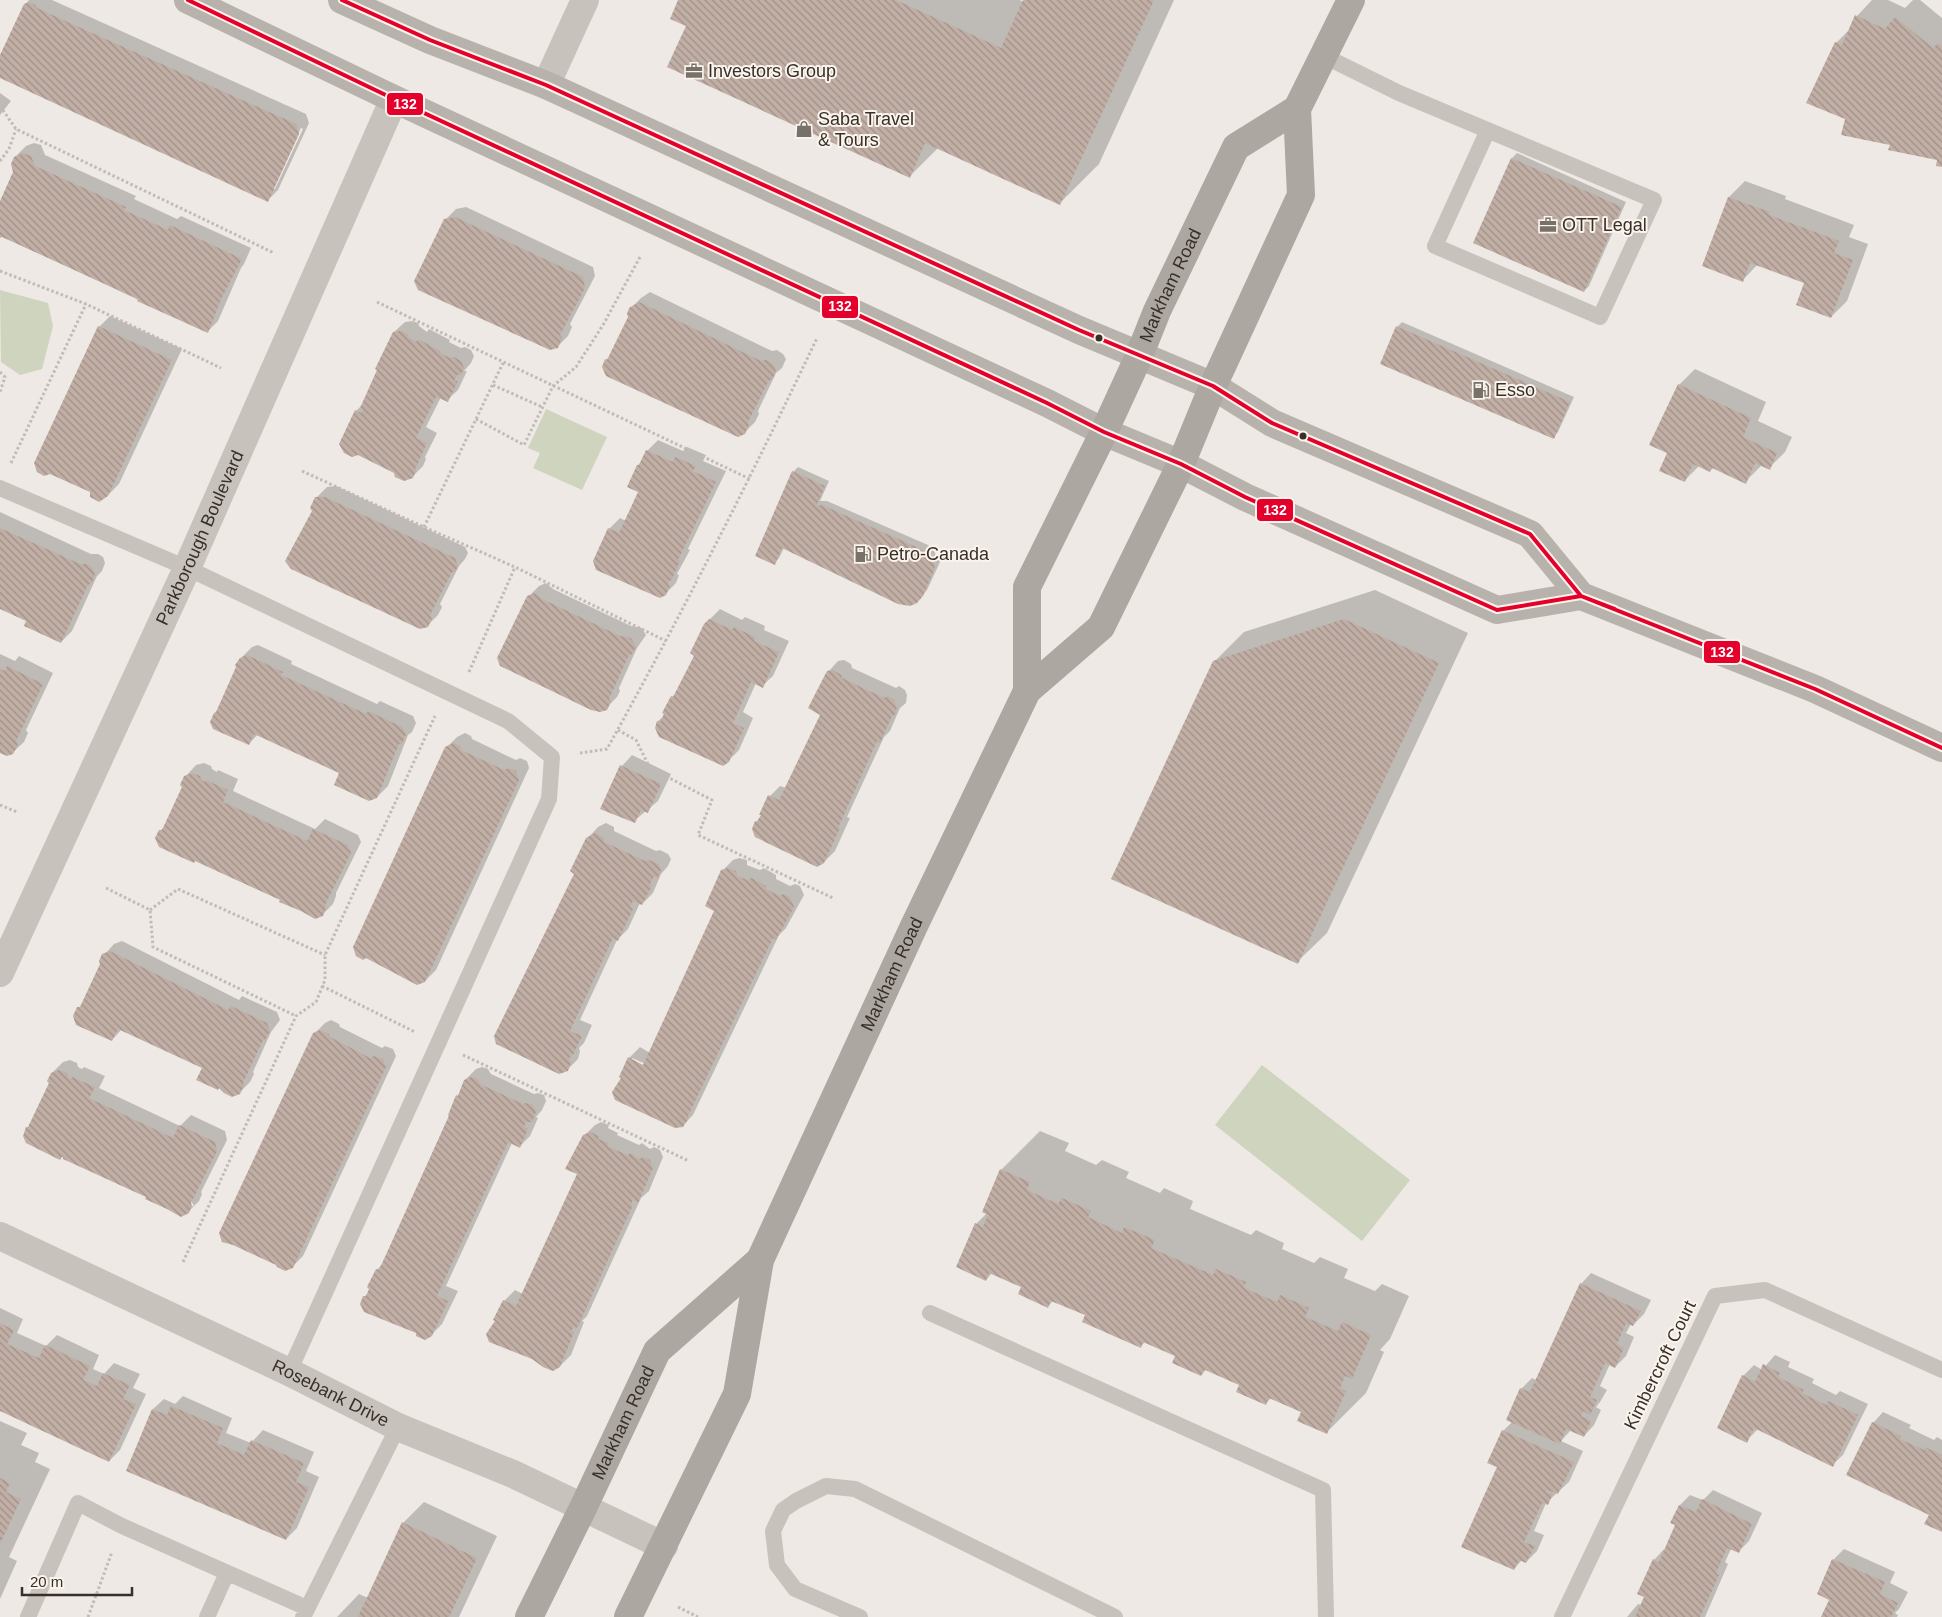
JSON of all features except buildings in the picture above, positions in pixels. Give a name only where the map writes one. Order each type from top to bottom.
[{"type":"main road","points":[[188,0],[394,99],[1047,403],[1104,432],[1181,464],[1244,497],[1496,610],[1580,596]]},
{"type":"main road","points":[[342,0],[430,40],[546,85],[1070,326],[1212,386],[1272,423],[1530,534],[1580,596],[1815,689],[1942,748]]},
{"type":"main road","name":"Markham Road","points":[[628,1617],[736,1394],[760,1260],[914,926],[1027,691],[1102,627],[1181,464],[1212,386],[1301,195],[1298,109],[1351,0]]},
{"type":"main road","name":"Markham Road","points":[[1027,691],[1027,587],[1104,432],[1139,356],[1157,311],[1236,146],[1298,109]]},
{"type":"main road","name":"Markham Road","points":[[529,1617],[583,1508],[657,1350],[760,1260]]},
{"type":"street","points":[[546,85],[585,0]]},
{"type":"street","name":"Parkborough Boulevard","points":[[0,974],[187,568],[394,99]]},
{"type":"street","name":"Rosebank Drive","points":[[0,1236],[289,1372],[398,1426],[513,1474],[664,1546]]},
{"type":"lane","points":[[1324,56],[1399,93],[1488,130],[1654,200],[1600,317],[1435,246],[1488,130]]},
{"type":"lane","points":[[0,488],[187,568],[508,721],[552,757],[549,799],[289,1372]]},
{"type":"lane","name":"Kimbercroft Court","points":[[1562,1617],[1715,1296],[1765,1290],[1942,1370]]},
{"type":"lane","points":[[930,1314],[1323,1490],[1326,1617]]},
{"type":"lane","points":[[28,1617],[78,1504],[227,1573],[305,1613],[398,1426]]},
{"type":"lane","points":[[860,1617],[795,1589],[777,1565],[772,1531],[783,1510],[796,1501],[826,1486],[855,1489],[1115,1617]]},
{"type":"lane","points":[[207,1617],[227,1573]]},
{"type":"path","points":[[0,106],[16,129],[274,252]]},
{"type":"path","points":[[0,161],[9,149],[16,129]]},
{"type":"path","points":[[476,419],[524,445],[553,386],[576,367],[603,325],[640,257]]},
{"type":"path","points":[[0,271],[86,304],[221,368]]},
{"type":"path","points":[[377,302],[750,479]]},
{"type":"path","points":[[0,488],[86,304]]},
{"type":"path","points":[[552,757],[608,749],[667,641],[750,479],[817,338]]},
{"type":"path","points":[[424,527],[503,362]]},
{"type":"path","points":[[0,372],[5,377],[0,392]]},
{"type":"path","points":[[493,384],[542,407]]},
{"type":"path","points":[[302,471],[514,566],[667,641]]},
{"type":"path","points":[[184,1262],[296,1016],[316,1002],[324,980],[325,955],[514,566]]},
{"type":"path","points":[[618,730],[636,740],[650,768],[712,800],[698,835],[833,898]]},
{"type":"path","points":[[0,805],[18,812]]},
{"type":"path","points":[[106,888],[150,910]]},
{"type":"path","points":[[150,910],[178,889],[325,955]]},
{"type":"path","points":[[150,910],[153,947],[296,1016]]},
{"type":"path","points":[[322,986],[438,1043],[689,1160]]},
{"type":"path","points":[[88,1617],[122,1526]]},
{"type":"path","points":[[678,1607],[698,1617]]},
{"type":"green space","points":[[0,290],[48,303],[53,326],[42,369],[20,375],[1,362]]},
{"type":"green space","points":[[546,409],[607,437],[582,490],[533,468],[540,453],[528,448]]},
{"type":"green space","points":[[1262,1065],[1410,1180],[1362,1241],[1215,1125]]},
{"type":"transit line","name":"132","points":[[188,0],[394,99],[1047,403],[1104,432],[1181,464],[1245,497],[1497,610],[1581,596],[1815,689],[1942,748]]},
{"type":"transit line","name":"132","points":[[342,0],[430,40],[546,85],[1079,330],[1213,386],[1272,423],[1530,534],[1581,596],[1615,609]]},
{"type":"place","name":"Investors Group","points":[[694,71]]},
{"type":"place","name":"Saba Travel & Tours","points":[[804,129]]},
{"type":"place","name":"OTT Legal","points":[[1548,225]]},
{"type":"place","name":"Esso","points":[[1481,390]]},
{"type":"place","name":"Petro-Canada","points":[[863,554]]}]
